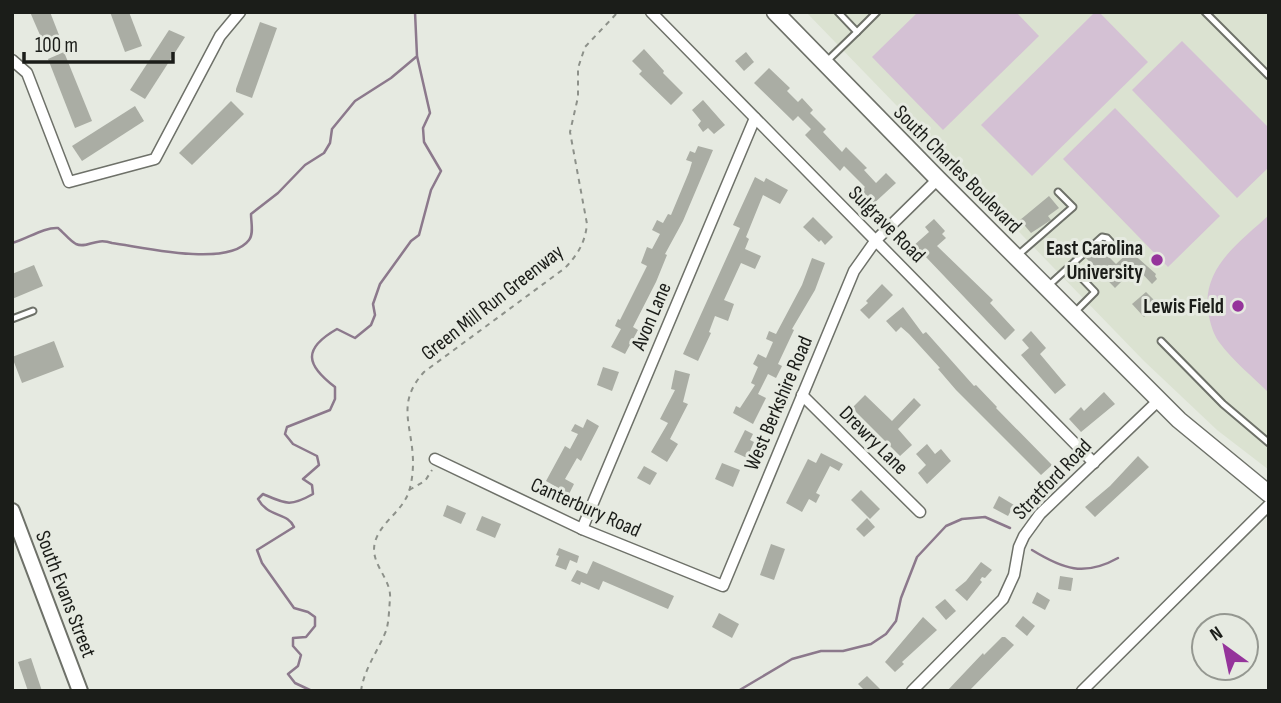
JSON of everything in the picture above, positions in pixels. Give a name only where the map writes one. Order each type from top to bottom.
[{"type":"main road","name":"South Charles Boulevard","points":[[775,12],[1159,400],[1219,455],[1269,494]]},
{"type":"main road","name":"South Evans Street","points":[[12,511],[80,691]]},
{"type":"street","points":[[12,60],[27,73],[69,182],[155,159],[220,36],[240,12]]},
{"type":"street","name":"Sulgrave Road","points":[[651,12],[1094,463]]},
{"type":"street","name":"Avon Lane","points":[[582,529],[755,118]]},
{"type":"street","name":"West Berkshire Road","points":[[723,586],[854,271],[876,240],[938,179]]},
{"type":"street","name":"Drewry Lane","points":[[802,395],[920,512]]},
{"type":"street","name":"Stratford Road","points":[[912,691],[1003,599],[1010,586],[1019,547],[1040,514],[1159,400]]},
{"type":"street","name":"Canterbury Road","points":[[435,459],[582,529],[723,586]]},
{"type":"street","points":[[1082,691],[1269,505]]},
{"type":"lane","points":[[838,12],[857,32]]},
{"type":"lane","points":[[825,63],[877,12]]},
{"type":"lane","points":[[1205,12],[1269,76]]},
{"type":"lane","points":[[1016,257],[1073,207],[1058,192]]},
{"type":"lane","points":[[1046,288],[1102,237],[1107,237],[1120,252]]},
{"type":"lane","points":[[1070,266],[1095,292],[1073,314]]},
{"type":"lane","points":[[12,319],[33,312]]},
{"type":"lane","points":[[1161,341],[1223,404],[1269,443]]},
{"type":"path","name":"Green Mill Run Greenway","points":[[361,691],[363,678],[387,628],[391,596],[374,560],[376,538],[405,500],[409,490],[413,464],[407,398],[415,381],[424,372],[565,268],[579,252],[586,238],[587,224],[570,132],[578,97],[578,68],[586,47],[618,12]]},
{"type":"path","points":[[409,490],[419,486],[431,475],[435,459]]},
{"type":"shaded area","name":"East Carolina University","points":[[806,12],[1269,12],[1269,470],[1217,430],[1144,361]]},
{"type":"shaded area","points":[[918,12],[1016,12],[1039,36],[943,130],[872,57]]},
{"type":"shaded area","points":[[1095,12],[1099,12],[1148,62],[1032,176],[981,125]]},
{"type":"shaded area","points":[[1182,41],[1269,128],[1269,167],[1237,198],[1132,90]]},
{"type":"shaded area","points":[[1115,108],[1220,216],[1168,267],[1063,159]]},
{"type":"shaded area","name":"Lewis Field","points":[[1269,215],[1269,393],[1230,356],[1217,339],[1208,312],[1208,296],[1211,282],[1225,257]]},
{"type":"building","points":[[30,12],[50,12],[59,35],[43,42]]},
{"type":"building","points":[[110,12],[129,12],[142,46],[125,52]]},
{"type":"building","points":[[260,22],[277,28],[252,98],[236,92],[236,89]]},
{"type":"building","points":[[169,30],[185,37],[145,99],[130,90]]},
{"type":"building","points":[[644,49],[683,93],[671,105],[639,74],[642,71],[632,61]]},
{"type":"building","points":[[64,52],[92,121],[75,128],[48,59]]},
{"type":"building","points":[[746,52],[754,62],[744,71],[735,61]]},
{"type":"building","points":[[769,68],[790,88],[787,91],[798,102],[802,98],[813,110],[810,113],[826,129],[823,132],[842,152],[846,147],[867,168],[864,170],[876,183],[886,173],[896,183],[872,205],[860,192],[865,187],[844,166],[840,171],[805,135],[811,129],[798,116],[793,121],[754,83]]},
{"type":"building","points":[[703,100],[725,125],[714,134],[708,128],[703,132],[698,125],[701,121],[692,110]]},
{"type":"building","points":[[231,101],[244,114],[192,165],[179,153]]},
{"type":"building","points":[[135,106],[144,121],[82,161],[72,146]]},
{"type":"building","points":[[698,146],[713,150],[683,221],[665,254],[667,255],[656,282],[633,327],[638,330],[625,354],[611,347],[621,329],[615,326],[647,266],[641,263],[647,247],[652,249],[660,234],[652,230],[657,220],[663,223],[668,214],[671,215],[692,162],[686,160],[690,151],[695,153]]},
{"type":"building","points":[[755,177],[764,182],[766,178],[788,190],[780,204],[763,195],[746,237],[749,239],[745,249],[761,256],[755,269],[741,263],[724,300],[734,304],[728,321],[715,316],[709,332],[711,333],[698,361],[683,354],[740,228],[733,225]]},
{"type":"building","points":[[1049,196],[1059,208],[1048,216],[1051,220],[1031,233],[1020,220]]},
{"type":"building","points":[[813,217],[833,237],[825,245],[803,227]]},
{"type":"building","points":[[934,219],[945,231],[942,234],[946,238],[937,246],[993,300],[990,303],[1015,330],[1005,340],[925,256],[922,259],[912,247],[929,232],[925,227]]},
{"type":"building","points":[[1099,247],[1116,264],[1130,251],[1156,274],[1157,279],[1152,284],[1136,267],[1115,288],[1086,258]]},
{"type":"building","points":[[812,258],[825,263],[815,290],[792,329],[794,330],[778,364],[782,366],[776,378],[768,374],[758,394],[766,398],[753,424],[733,413],[736,406],[740,408],[755,385],[751,383],[758,367],[753,364],[758,354],[766,358],[773,342],[766,339],[769,331],[776,334],[802,285]]},
{"type":"building","points":[[34,265],[43,286],[12,299],[12,274]]},
{"type":"building","points":[[882,284],[893,295],[869,319],[860,310]]},
{"type":"building","points":[[1146,292],[1158,304],[1144,317],[1132,304]]},
{"type":"building","points":[[903,307],[923,334],[926,332],[974,386],[976,385],[1052,465],[1041,475],[956,390],[909,334],[901,327],[896,332],[886,321]]},
{"type":"building","points":[[1031,331],[1046,348],[1040,354],[1066,385],[1055,394],[1021,355],[1029,348],[1022,340]]},
{"type":"building","points":[[54,341],[64,367],[22,383],[12,357]]},
{"type":"building","points":[[603,367],[619,372],[612,391],[597,385]]},
{"type":"building","points":[[675,370],[690,374],[683,402],[688,404],[670,439],[678,444],[667,462],[651,452],[668,423],[660,419],[675,390],[671,389]]},
{"type":"building","points":[[1104,392],[1115,404],[1081,432],[1069,419],[1081,407],[1084,411]]},
{"type":"building","points":[[865,395],[892,421],[914,398],[921,405],[898,429],[912,445],[900,456],[852,408]]},
{"type":"building","points":[[587,419],[599,426],[581,461],[577,458],[565,479],[574,484],[569,494],[546,481],[565,446],[570,449],[578,434],[571,431],[575,424],[583,428]]},
{"type":"building","points":[[745,430],[753,434],[750,440],[754,442],[747,458],[734,452]]},
{"type":"building","points":[[927,444],[935,454],[941,449],[951,461],[927,484],[918,473],[926,465],[916,454]]},
{"type":"building","points":[[821,453],[843,464],[839,471],[830,466],[816,493],[820,495],[816,503],[809,499],[802,512],[786,503],[808,459],[816,463]]},
{"type":"building","points":[[1138,456],[1149,467],[1095,517],[1085,507],[1110,486]]},
{"type":"building","points":[[722,463],[740,470],[733,487],[715,479]]},
{"type":"building","points":[[644,466],[657,473],[650,485],[637,478]]},
{"type":"building","points":[[861,490],[880,509],[870,519],[851,500]]},
{"type":"building","points":[[999,496],[1014,505],[1008,516],[993,508]]},
{"type":"building","points":[[447,505],[466,513],[461,524],[443,516]]},
{"type":"building","points":[[482,516],[501,524],[495,538],[476,530]]},
{"type":"building","points":[[867,518],[875,527],[864,537],[856,529]]},
{"type":"building","points":[[771,544],[785,549],[774,580],[760,575]]},
{"type":"building","points":[[559,548],[579,556],[577,563],[570,560],[566,570],[555,566]]},
{"type":"building","points":[[593,561],[674,596],[668,609],[603,581],[599,590],[581,582],[580,585],[571,581],[577,570],[587,574]]},
{"type":"building","points":[[981,562],[992,570],[985,578],[982,577],[982,582],[967,601],[955,590]]},
{"type":"building","points":[[1060,576],[1073,578],[1071,591],[1058,589]]},
{"type":"building","points":[[1037,592],[1050,600],[1045,610],[1032,603]]},
{"type":"building","points":[[945,599],[956,611],[946,620],[935,607]]},
{"type":"building","points":[[719,613],[739,624],[732,638],[712,627]]},
{"type":"building","points":[[1023,616],[1035,626],[1027,636],[1015,626]]},
{"type":"building","points":[[923,617],[937,630],[902,662],[904,664],[895,672],[885,662]]},
{"type":"building","points":[[1002,637],[1014,645],[969,691],[947,691],[983,653],[984,655]]},
{"type":"building","points":[[31,658],[42,691],[28,691],[18,662]]},
{"type":"building","points":[[867,676],[882,691],[865,691],[858,684]]},
{"type":"waterway","points":[[312,691],[295,683],[288,674],[298,666],[301,655],[293,646],[293,638],[306,637],[315,626],[315,617],[294,608],[262,563],[257,550],[294,527],[287,519],[267,509],[258,499],[263,494],[288,503],[313,494],[312,485],[303,479],[319,465],[317,456],[293,444],[285,434],[287,427],[330,410],[335,399],[335,387],[318,371],[312,357],[313,350],[337,329],[355,338],[371,325],[375,315],[373,304],[380,284],[411,241],[419,235],[431,190],[441,171],[424,142],[423,128],[430,113],[417,56],[415,12]]},
{"type":"waterway","points":[[12,243],[47,229],[58,228],[80,245],[101,241],[184,254],[223,253],[238,248],[251,237],[251,214],[278,193],[305,165],[324,153],[330,143],[332,129],[355,101],[391,78],[416,57]]},
{"type":"waterway","points":[[738,691],[792,659],[821,651],[843,651],[871,644],[886,634],[896,621],[901,598],[917,557],[946,526],[962,519],[985,517],[1010,528]]},
{"type":"waterway","points":[[1032,550],[1064,566],[1084,569],[1118,558]]},
{"type":"place","name":"East Carolina University","points":[[1157,260]]},
{"type":"place","name":"Lewis Field","points":[[1238,306]]}]
